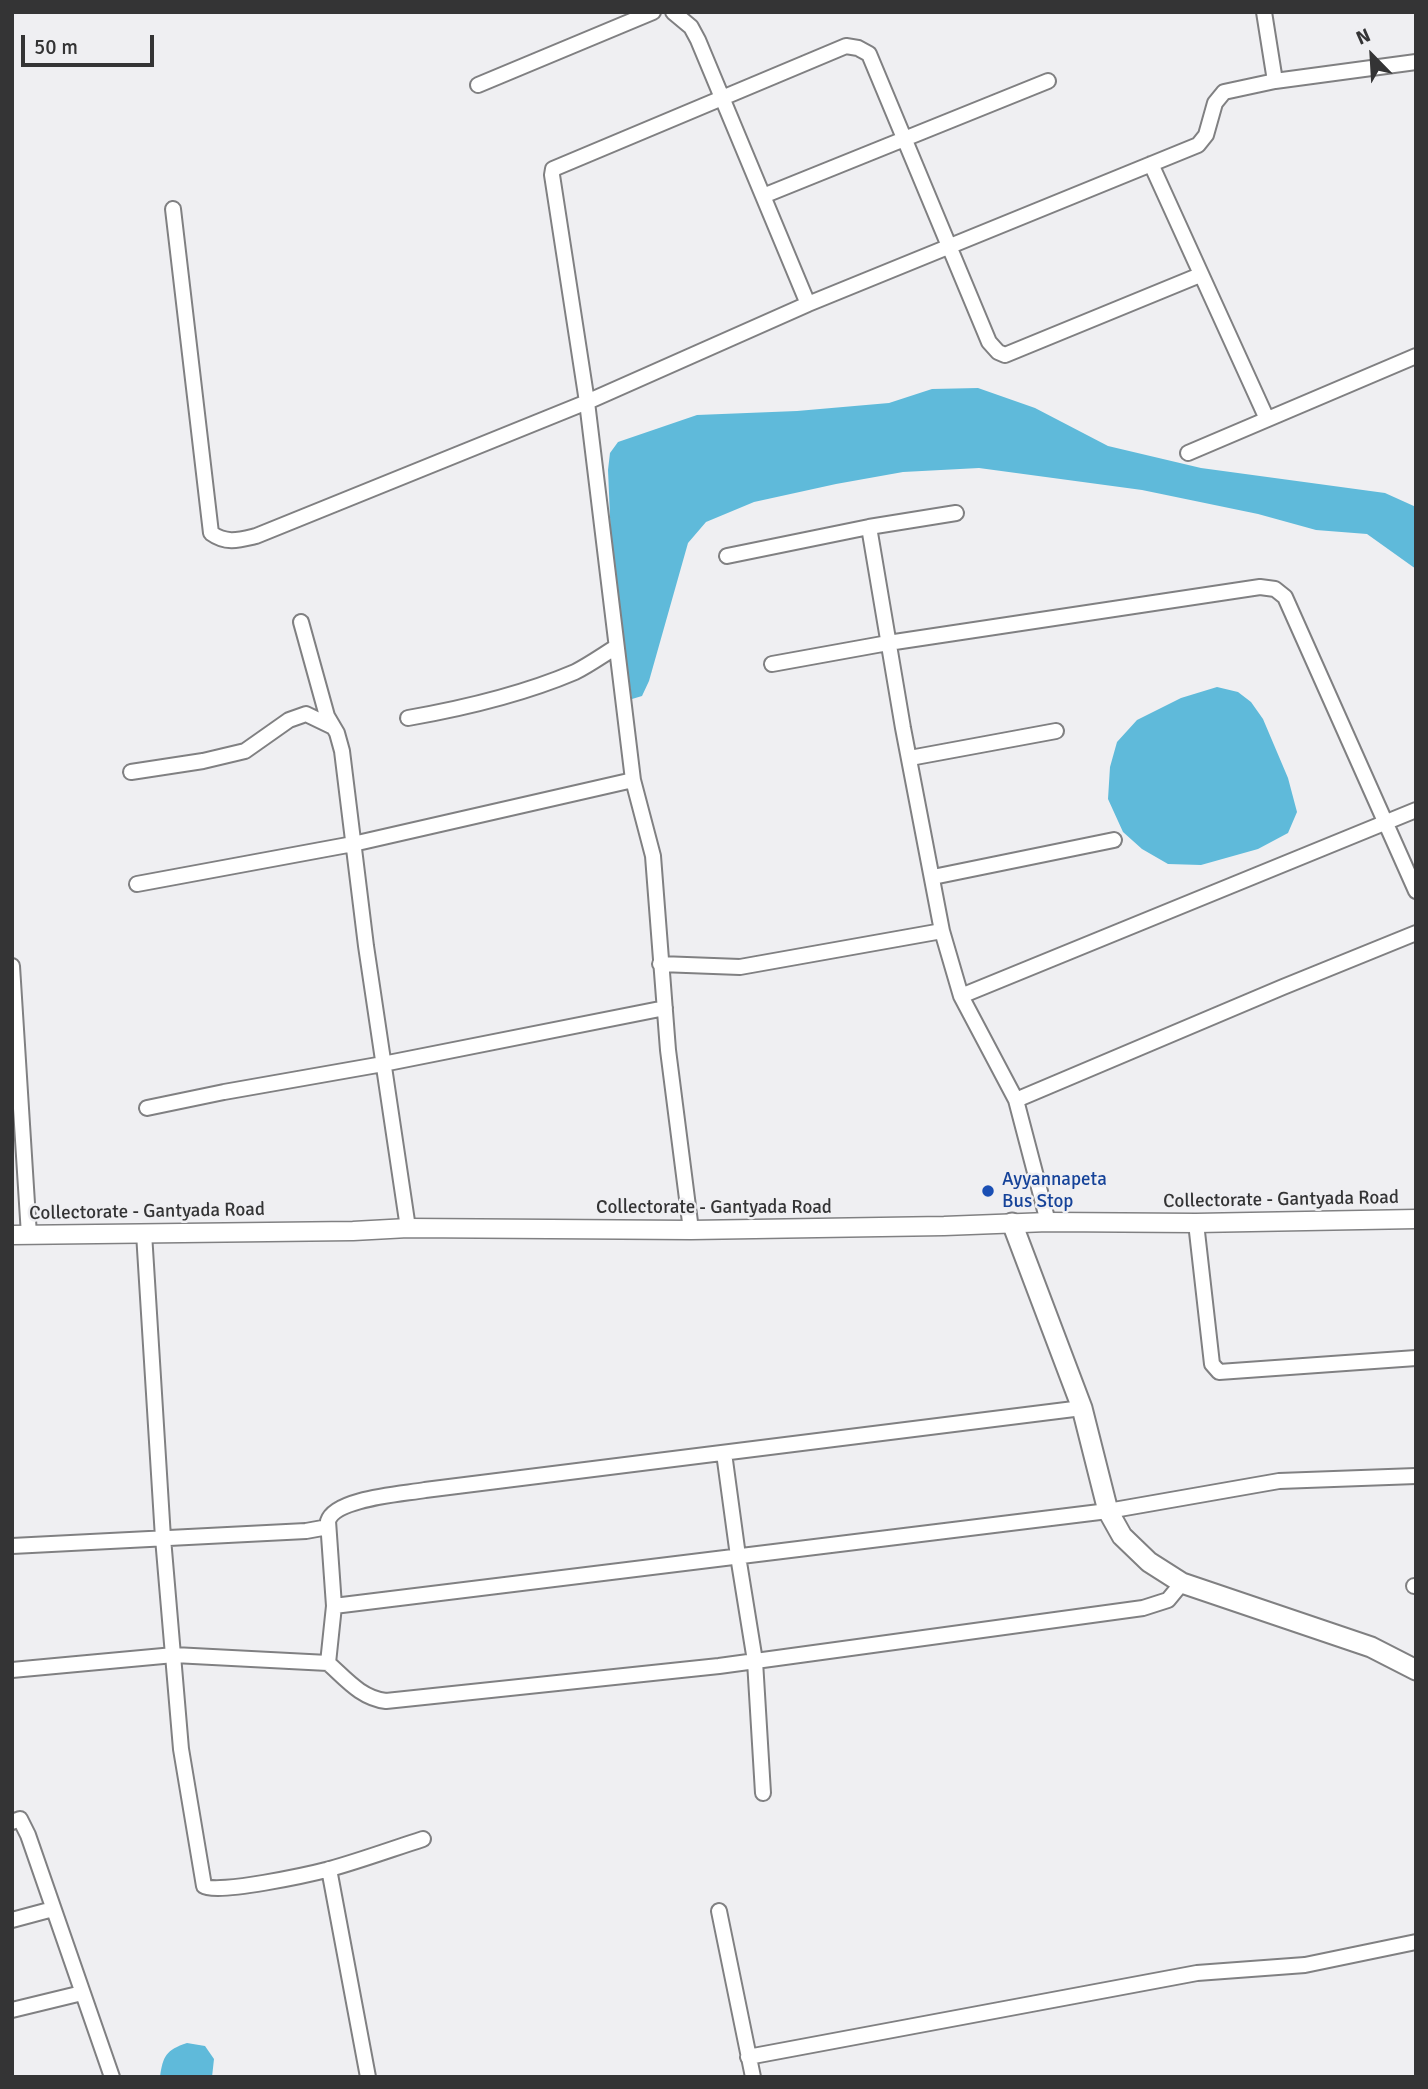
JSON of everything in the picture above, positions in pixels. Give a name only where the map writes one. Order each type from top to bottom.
[{"type":"main road","points":[[1012,1223],[1082,1408],[1108,1511],[1122,1536],[1134,1550],[1182,1583],[1371,1647],[1416,1670]]},
{"type":"street","points":[[478,85],[653,12]]},
{"type":"street","points":[[673,12],[691,27],[808,304]]},
{"type":"street","points":[[1264,12],[1275,81]]},
{"type":"street","points":[[691,1230],[669,1063],[653,856],[633,780],[587,402],[553,169],[846,46],[869,54],[989,342],[998,352],[1005,355],[1200,275]]},
{"type":"street","points":[[173,209],[211,533],[230,542],[256,536],[587,402],[808,304],[1202,142],[1209,129],[1215,103],[1224,92],[1275,81],[1416,62]]},
{"type":"street","points":[[764,197],[1048,81]]},
{"type":"street","points":[[1151,164],[1267,419]]},
{"type":"street","points":[[1188,453],[1416,356]]},
{"type":"street","points":[[727,556],[869,527],[956,513]]},
{"type":"street","points":[[869,527],[942,931],[961,996],[1016,1100],[1048,1222]]},
{"type":"street","points":[[772,664],[888,642],[1260,587],[1275,589],[1285,597],[1416,891]]},
{"type":"street","points":[[301,622],[312,670],[321,688],[327,716],[342,751],[383,1064],[408,1228]]},
{"type":"street","points":[[408,718],[463,709],[513,694],[576,671],[617,647]]},
{"type":"street","points":[[131,772],[167,768],[245,751],[289,720],[306,714],[333,727]]},
{"type":"street","points":[[911,758],[1056,731]]},
{"type":"street","points":[[137,884],[353,844],[633,780]]},
{"type":"street","points":[[961,996],[1416,810]]},
{"type":"street","points":[[933,877],[1114,841]]},
{"type":"street","points":[[660,964],[740,967],[942,931]]},
{"type":"street","points":[[1016,1100],[1416,933]]},
{"type":"street","points":[[12,966],[21,1235]]},
{"type":"street","points":[[147,1108],[665,1008]]},
{"type":"street","name":"Collectorate - Gantyada Road","points":[[21,1235],[408,1228],[691,1230],[1048,1222],[1196,1223],[1416,1219]]},
{"type":"street","points":[[1196,1223],[1212,1364],[1219,1372],[1416,1359]]},
{"type":"street","points":[[144,1233],[163,1538],[181,1749],[204,1886],[209,1890],[242,1886],[329,1869],[423,1839]]},
{"type":"street","points":[[328,1662],[334,1606],[329,1517],[352,1503],[425,1490],[1082,1408]]},
{"type":"street","points":[[724,1452],[755,1661],[763,1793]]},
{"type":"street","points":[[334,1606],[1108,1511],[1279,1482],[1416,1476]]},
{"type":"street","points":[[12,1546],[306,1531],[328,1527]]},
{"type":"street","points":[[12,1670],[174,1655],[328,1662],[360,1692],[376,1700],[386,1701],[755,1661],[1143,1608],[1168,1600],[1182,1583]]},
{"type":"street","points":[[15,1817],[36,1855],[112,2077]]},
{"type":"street","points":[[329,1869],[368,2077]]},
{"type":"street","points":[[12,1920],[53,1909]]},
{"type":"street","points":[[719,1911],[753,2077]]},
{"type":"street","points":[[748,2057],[1197,1973],[1304,1965],[1416,1942]]},
{"type":"street","points":[[12,2010],[82,1993]]},
{"type":"water","points":[[978,388],[1035,408],[1108,446],[1201,468],[1385,493],[1416,507],[1416,569],[1367,534],[1316,530],[1258,514],[1142,490],[979,468],[903,472],[754,502],[706,522],[688,543],[649,681],[642,696],[632,699],[612,564],[608,470],[610,453],[618,442],[697,415],[797,411],[889,403],[932,389]]},
{"type":"water","points":[[1217,687],[1238,692],[1251,702],[1263,719],[1288,778],[1297,812],[1288,833],[1258,849],[1201,865],[1168,864],[1142,849],[1123,832],[1108,799],[1110,767],[1117,742],[1137,720],[1181,698]]},
{"type":"water","points":[[187,2043],[205,2046],[214,2059],[212,2077],[160,2077],[167,2055],[174,2048]]},
{"type":"place","name":"Ayyannapeta Bus Stop","points":[[988,1191]]}]
